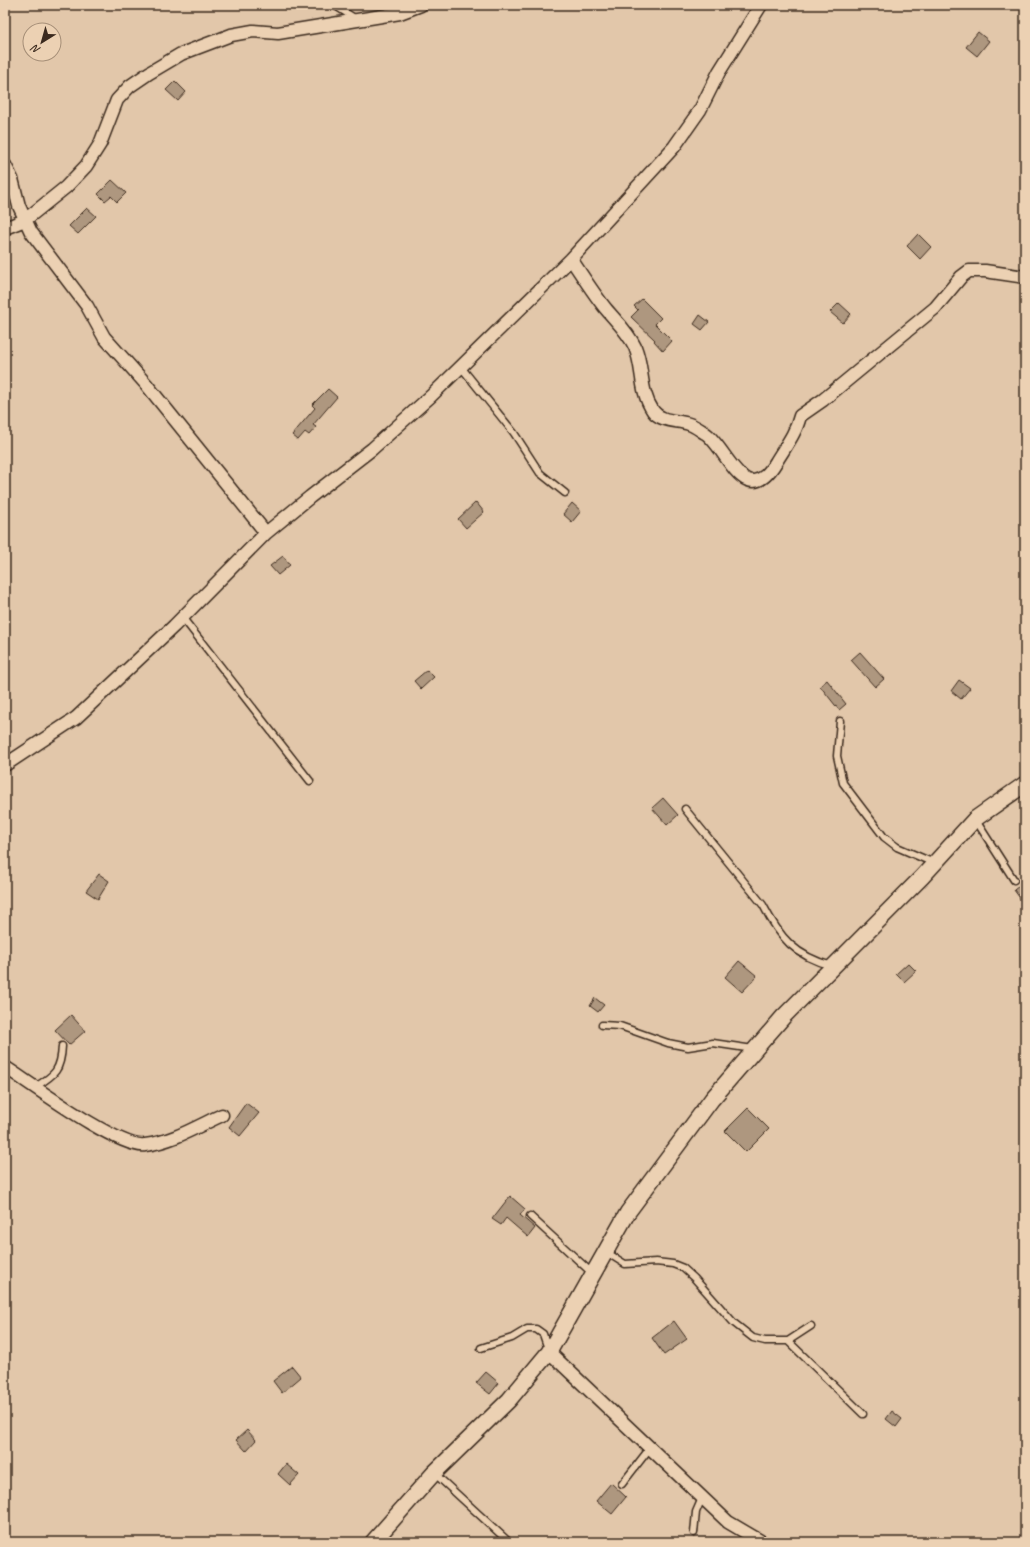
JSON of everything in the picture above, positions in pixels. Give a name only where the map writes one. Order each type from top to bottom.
[{"type":"street","points":[[5,228],[25,220],[66,187],[86,166],[100,144],[117,100],[130,86],[182,54],[231,35],[253,31],[278,33],[310,26],[400,13],[421,5]]},
{"type":"street","points":[[5,765],[76,718],[182,618],[266,534],[310,497],[372,449],[461,367],[571,259],[674,147],[700,110],[719,72],[761,5]]},
{"type":"street","points":[[5,165],[12,179],[19,206],[31,232],[87,306],[104,337],[146,384],[266,534]]},
{"type":"street","points":[[571,259],[605,308],[630,337],[640,362],[643,389],[652,410],[657,415],[689,424],[710,436],[737,473],[746,480],[764,476],[772,468],[797,427],[800,416],[823,400],[935,308],[961,277],[969,271],[985,270],[1025,278]]},
{"type":"street","points":[[373,1542],[434,1473],[509,1400],[548,1352],[628,1212],[712,1099],[755,1049],[832,966],[934,863],[975,819],[1025,784]]},
{"type":"street","points":[[5,1067],[78,1116],[128,1143],[144,1146],[167,1140],[222,1115]]},
{"type":"street","points":[[548,1352],[728,1522],[762,1542]]},
{"type":"lane","points":[[334,5],[357,20]]},
{"type":"lane","points":[[461,367],[514,433],[540,473],[565,493]]},
{"type":"lane","points":[[182,618],[310,781]]},
{"type":"lane","points":[[840,721],[837,756],[843,783],[884,838],[897,847],[934,863]]},
{"type":"lane","points":[[685,809],[763,905],[771,920],[793,948],[812,961],[832,966]]},
{"type":"lane","points":[[975,819],[1014,880]]},
{"type":"lane","points":[[602,1025],[620,1026],[681,1046],[695,1047],[713,1043],[755,1049]]},
{"type":"lane","points":[[35,1087],[47,1080],[57,1070],[62,1060],[62,1046]]},
{"type":"lane","points":[[530,1216],[593,1274]]},
{"type":"lane","points":[[606,1252],[625,1264],[664,1263],[673,1264],[683,1268],[743,1330],[753,1338],[765,1341],[788,1341],[811,1326]]},
{"type":"lane","points":[[481,1348],[512,1338],[527,1329],[536,1329],[543,1334],[548,1352]]},
{"type":"lane","points":[[788,1341],[863,1414]]},
{"type":"lane","points":[[622,1484],[650,1448]]},
{"type":"lane","points":[[434,1473],[509,1542]]},
{"type":"lane","points":[[694,1533],[696,1512],[702,1498]]},
{"type":"building","points":[[978,32],[989,41],[977,56],[966,47]]},
{"type":"building","points":[[175,81],[186,92],[178,101],[166,90]]},
{"type":"building","points":[[112,180],[126,193],[117,202],[111,196],[105,201],[98,194]]},
{"type":"building","points":[[87,208],[96,216],[78,234],[69,226]]},
{"type":"building","points":[[918,234],[931,247],[920,259],[907,246]]},
{"type":"building","points":[[642,299],[661,318],[655,324],[672,341],[663,351],[654,341],[655,340],[631,317],[638,310],[634,306]]},
{"type":"building","points":[[839,303],[851,314],[843,323],[830,312]]},
{"type":"building","points":[[700,315],[709,322],[702,330],[694,324]]},
{"type":"building","points":[[328,389],[337,397],[313,425],[316,427],[309,435],[305,432],[298,440],[292,435],[315,408],[312,405]]},
{"type":"building","points":[[476,502],[484,512],[466,528],[458,519]]},
{"type":"building","points":[[572,503],[581,511],[572,522],[563,514]]},
{"type":"building","points":[[283,556],[290,565],[278,575],[270,566]]},
{"type":"building","points":[[860,652],[884,679],[875,687],[851,660]]},
{"type":"building","points":[[427,670],[434,677],[421,689],[414,681]]},
{"type":"building","points":[[827,680],[846,704],[839,710],[820,686]]},
{"type":"building","points":[[959,680],[970,688],[961,699],[951,691]]},
{"type":"building","points":[[663,798],[678,815],[667,825],[652,808]]},
{"type":"building","points":[[99,874],[109,881],[98,899],[86,891]]},
{"type":"building","points":[[1025,881],[1025,905],[1014,890]]},
{"type":"building","points":[[739,961],[757,976],[742,992],[725,977]]},
{"type":"building","points":[[908,963],[916,971],[904,982],[896,974]]},
{"type":"building","points":[[595,998],[604,1005],[598,1012],[590,1006]]},
{"type":"building","points":[[71,1015],[85,1031],[69,1045],[55,1030]]},
{"type":"building","points":[[246,1103],[259,1113],[240,1136],[229,1127]]},
{"type":"building","points":[[748,1108],[769,1129],[746,1152],[725,1131]]},
{"type":"building","points":[[510,1196],[525,1209],[520,1215],[535,1228],[528,1237],[506,1218],[501,1225],[492,1219]]},
{"type":"building","points":[[674,1321],[687,1339],[664,1355],[652,1338]]},
{"type":"building","points":[[292,1366],[301,1377],[282,1393],[273,1381]]},
{"type":"building","points":[[486,1372],[499,1383],[490,1394],[476,1383]]},
{"type":"building","points":[[892,1411],[902,1419],[896,1427],[886,1419]]},
{"type":"building","points":[[247,1430],[256,1440],[246,1451],[236,1440]]},
{"type":"building","points":[[286,1464],[299,1475],[290,1485],[278,1474]]},
{"type":"building","points":[[611,1483],[626,1497],[612,1514],[596,1501]]}]
